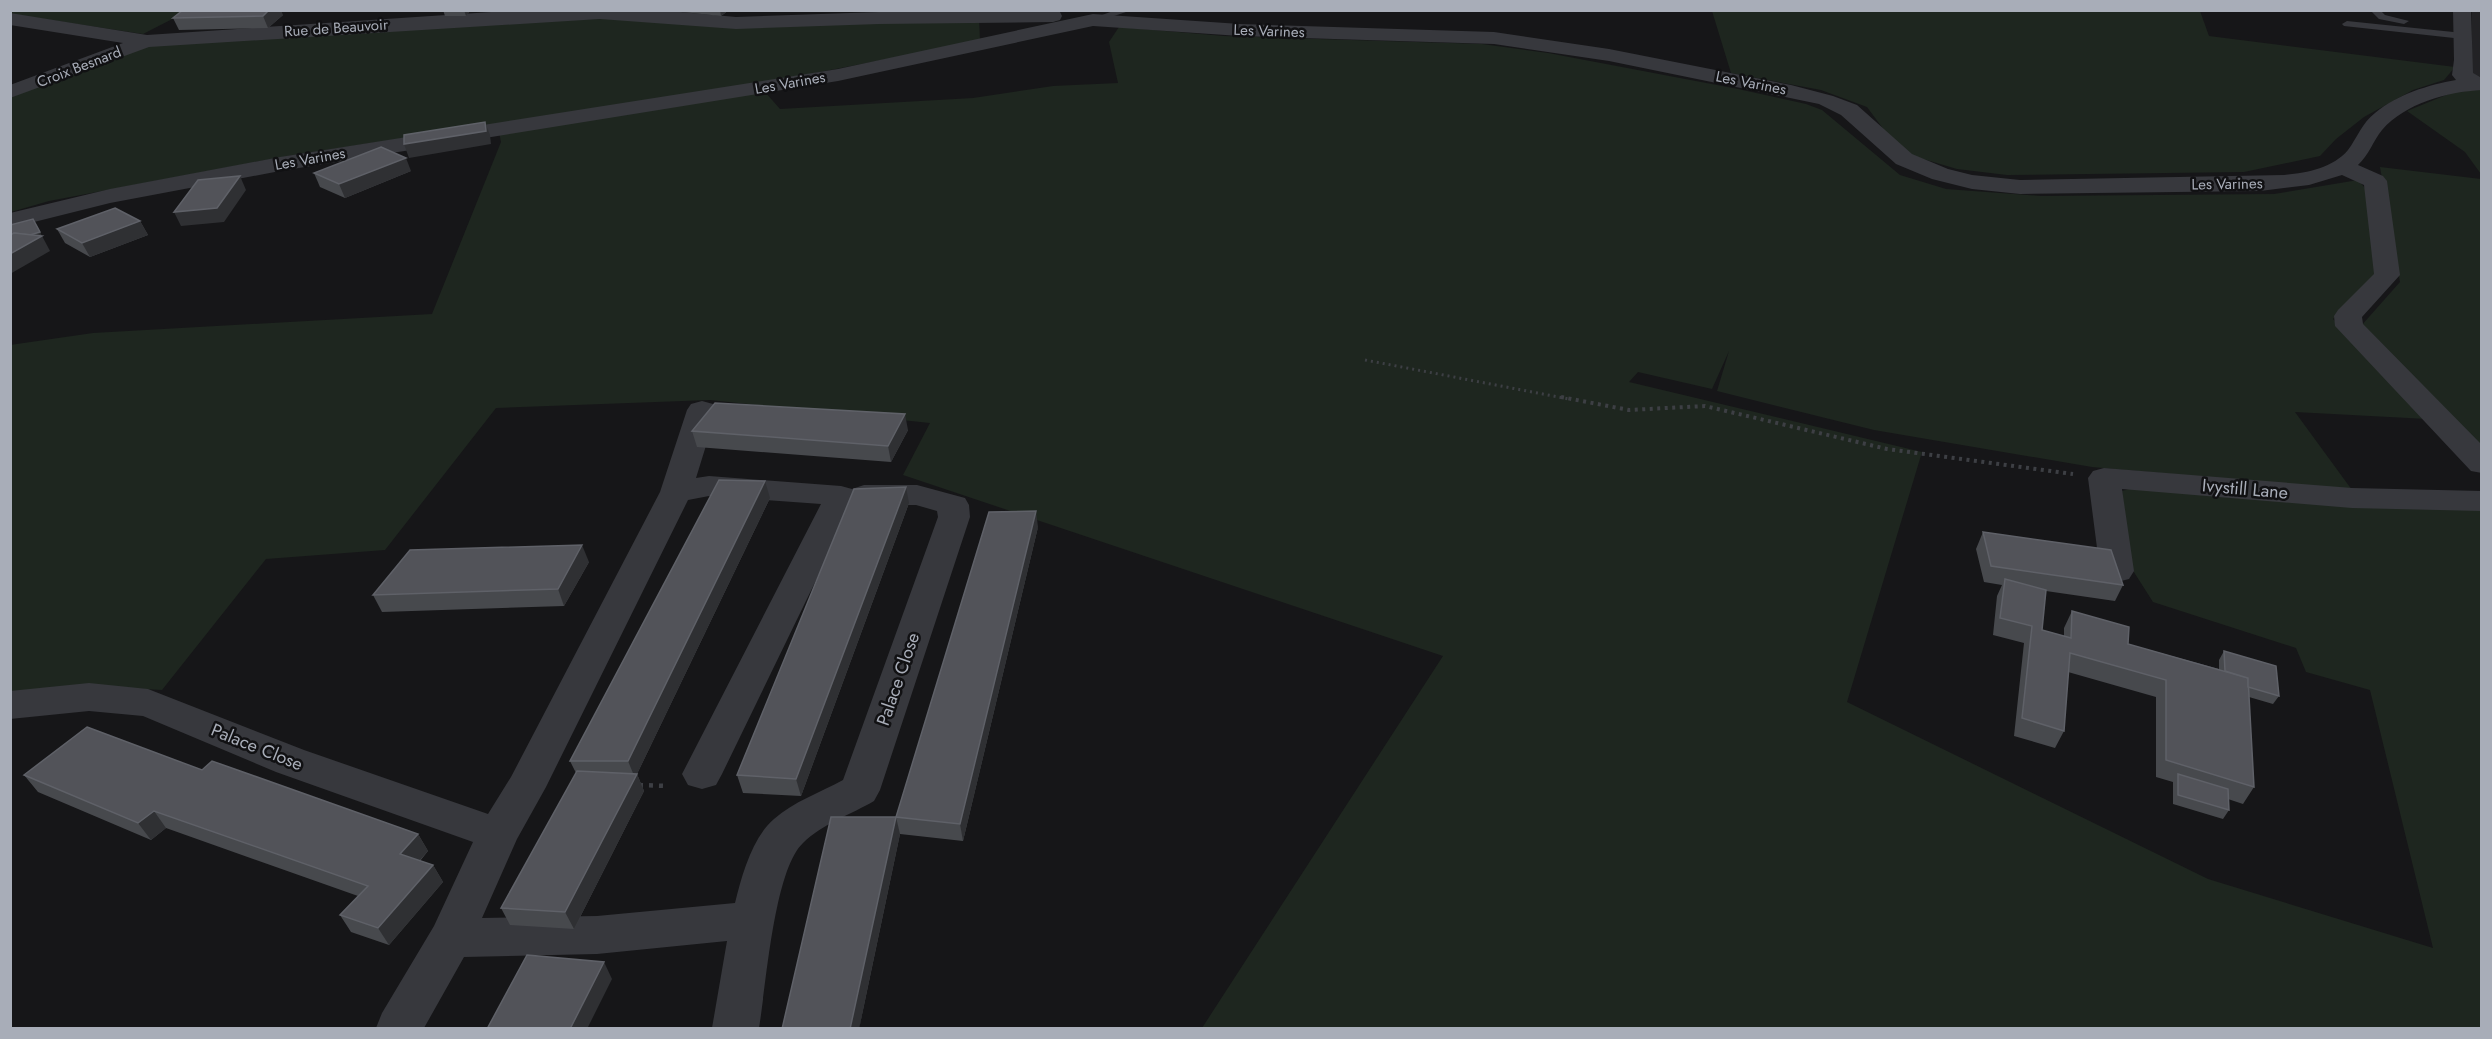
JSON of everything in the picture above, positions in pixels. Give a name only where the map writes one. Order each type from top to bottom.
[{"type":"street","points":[[2462,10],[2464,60],[2462,75],[2478,83]]},
{"type":"street","name":"Rue de Beauvoir","points":[[10,19],[147,41],[524,16],[600,14],[633,14],[736,23],[1008,15],[1079,17],[1093,20]]},
{"type":"street","name":"Les Varines","points":[[10,221],[100,198],[280,164],[838,75],[1093,20],[1240,30],[1494,38],[1609,55],[1791,90],[1826,100],[1849,110],[1904,159],[1940,174],[1972,182],[2020,187],[2282,183],[2315,176],[2342,167],[2358,155],[2373,128],[2395,109],[2439,90],[2478,83]]},
{"type":"street","name":"Croix Besnard","points":[[10,92],[147,41]]},
{"type":"street","points":[[2342,167],[2375,181],[2387,275],[2348,316],[2349,326],[2481,464]]},
{"type":"street","points":[[399,1029],[451,938],[498,834],[526,787],[676,492],[702,410]]},
{"type":"street","points":[[2103,478],[2117,571]]},
{"type":"street","name":"Ivystill Lane","points":[[2103,478],[2352,498],[2481,501]]},
{"type":"street","name":"Palace Close","points":[[676,492],[709,486],[841,496],[917,495],[953,505],[954,517],[860,790],[787,832],[772,851],[753,920],[736,1029]]},
{"type":"street","points":[[702,774],[841,496]]},
{"type":"street","name":"Palace Close","points":[[10,705],[89,697],[148,703],[290,761],[498,834]]},
{"type":"street","points":[[451,938],[597,935],[753,920]]},
{"type":"lane","points":[[1093,20],[1128,10]]},
{"type":"lane","points":[[2374,10],[2382,17],[2463,34]]},
{"type":"lane","points":[[2347,24],[2463,34]]},
{"type":"path","points":[[1365,360],[1629,410],[1705,406],[1887,449],[2103,478]]},
{"type":"path","points":[[635,785],[668,786],[702,774]]},
{"type":"shaded area","points":[[10,11],[188,11],[143,34],[11,14]]},
{"type":"shaded area","points":[[1712,11],[2200,11],[2209,36],[2455,67],[2444,80],[2413,90],[2364,117],[2336,139],[2320,156],[2244,172],[2007,175],[1957,169],[1913,156],[1893,142],[1867,107],[1821,90],[1731,73]]},
{"type":"shaded area","points":[[2472,11],[2481,11],[2481,77],[2470,73]]},
{"type":"shaded area","points":[[650,18],[979,18],[980,41],[753,85],[293,155],[49,201],[11,212],[11,97],[146,43],[502,21]]},
{"type":"shaded area","points":[[1119,27],[1224,36],[1482,44],[1548,53],[1738,89],[1806,104],[1822,110],[1900,175],[1946,189],[2041,196],[2274,194],[2358,180],[2365,188],[2376,273],[2333,319],[2427,419],[2295,412],[2352,490],[2092,467],[1874,430],[1717,391],[1729,351],[1712,389],[1638,372],[1629,382],[1922,452],[1847,702],[2208,879],[2433,948],[2370,690],[2306,672],[2296,648],[2153,602],[2132,569],[2122,491],[2136,487],[2481,508],[2481,1028],[1202,1028],[1443,656],[903,475],[930,423],[710,400],[496,408],[385,550],[266,559],[162,690],[90,686],[11,694],[10,345],[93,333],[432,314],[501,142],[499,132],[765,92],[780,109],[973,98],[1053,86],[1118,83],[1109,42]]},
{"type":"shaded area","points":[[2481,89],[2481,174],[2465,152],[2407,111],[2451,93]]},
{"type":"shaded area","points":[[2380,167],[2481,179],[2481,452],[2361,326],[2400,282]]},
{"type":"building","points":[[183,10],[269,10],[263,16],[173,18]]},
{"type":"building","points":[[485,122],[486,131],[404,144],[404,135]]},
{"type":"building","points":[[381,147],[406,158],[339,184],[314,173]]},
{"type":"building","points":[[240,176],[217,208],[174,212],[198,180]]},
{"type":"building","points":[[115,208],[140,221],[82,243],[57,229]]},
{"type":"building","points":[[33,219],[40,232],[30,235],[14,233],[10,235],[10,225]]},
{"type":"building","points":[[14,233],[42,236],[10,254],[10,235]]},
{"type":"building","points":[[715,403],[905,414],[888,446],[692,431]]},
{"type":"building","points":[[719,480],[765,481],[628,761],[570,761]]},
{"type":"building","points":[[906,487],[796,779],[737,775],[854,489]]},
{"type":"building","points":[[1036,511],[960,824],[896,817],[989,512]]},
{"type":"building","points":[[1983,532],[2111,550],[2123,585],[1991,566]]},
{"type":"building","points":[[582,545],[558,589],[373,595],[410,550]]},
{"type":"building","points":[[2005,579],[2046,590],[2042,630],[2071,638],[2072,611],[2129,627],[2128,644],[2248,678],[2254,787],[2166,760],[2166,680],[2070,653],[2064,731],[2022,718],[2032,626],[2000,618]]},
{"type":"building","points":[[2224,651],[2276,666],[2279,696],[2248,687],[2248,678],[2225,671]]},
{"type":"building","points":[[87,727],[202,770],[212,761],[418,834],[400,854],[433,865],[378,928],[340,915],[368,886],[154,811],[138,823],[24,775]]},
{"type":"building","points":[[577,771],[637,774],[565,912],[501,908]]},
{"type":"building","points":[[2178,774],[2228,789],[2229,810],[2178,795]]},
{"type":"building","points":[[831,817],[896,817],[850,1029],[782,1029]]},
{"type":"building","points":[[527,955],[604,962],[570,1029],[487,1029]]}]
